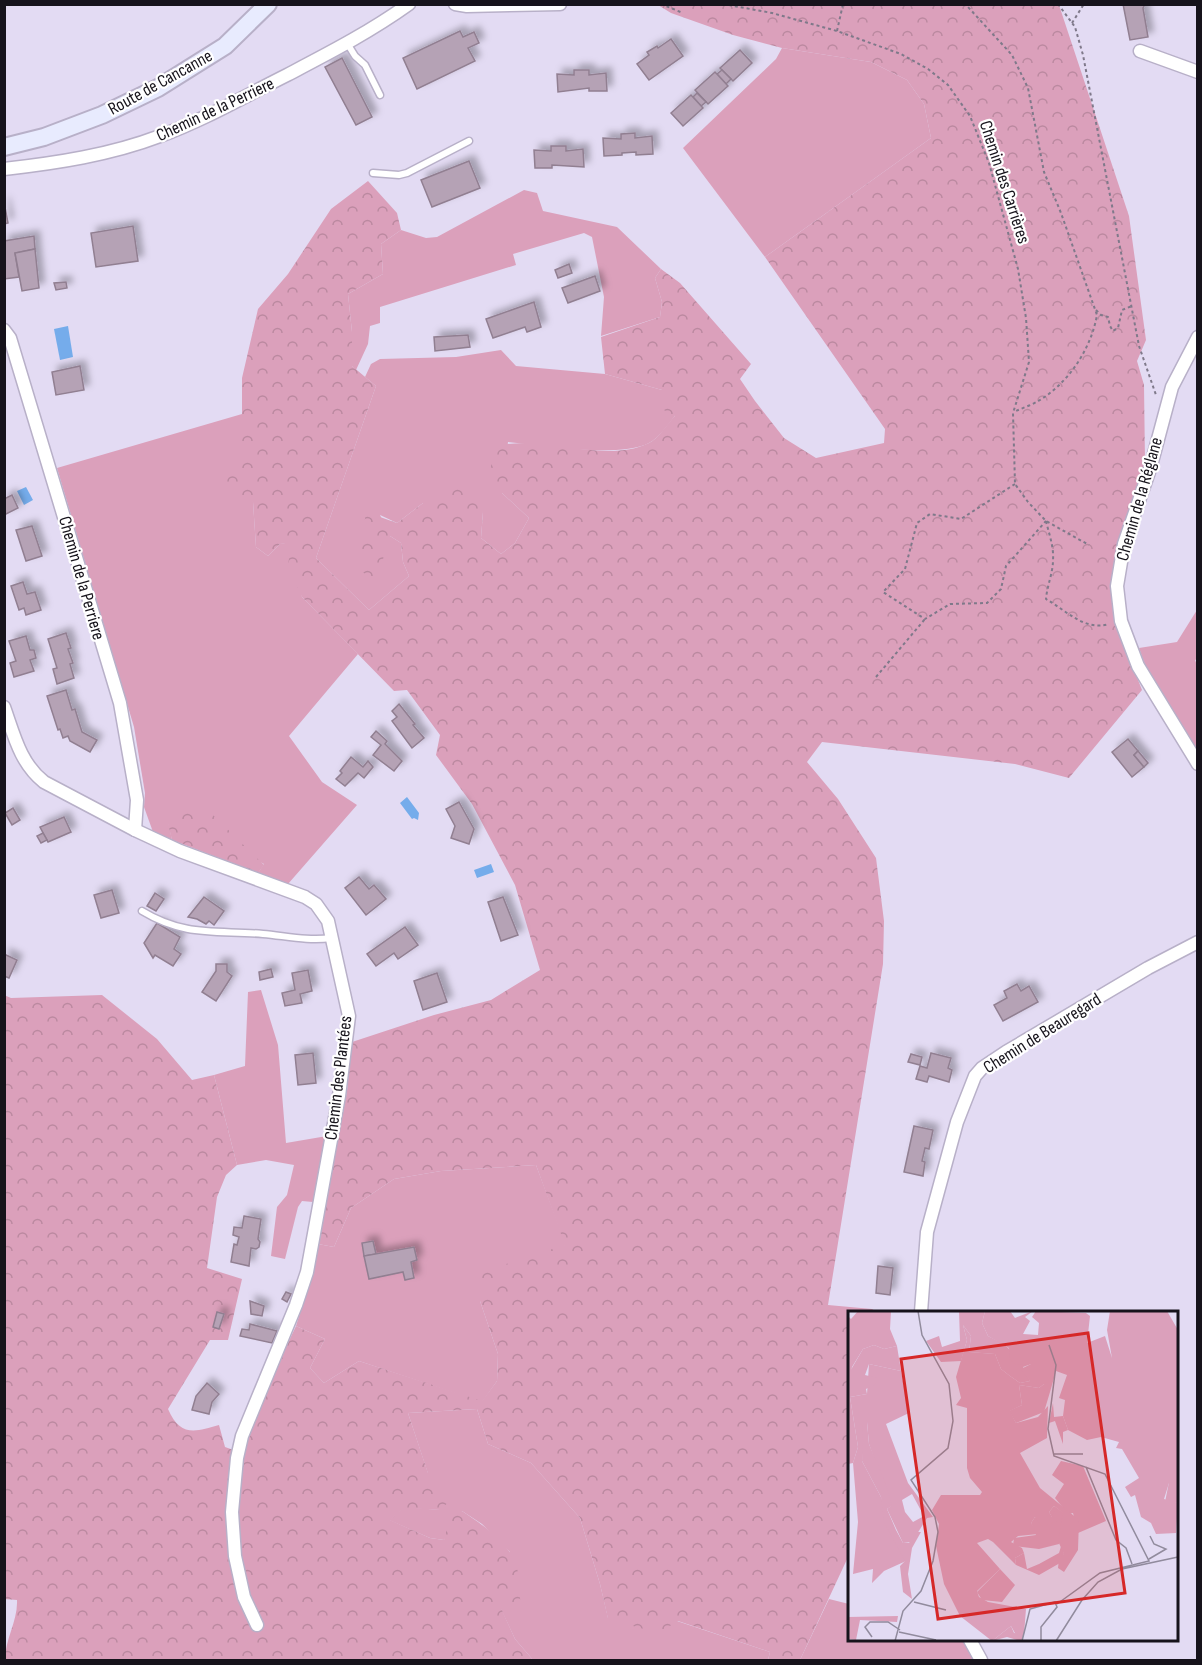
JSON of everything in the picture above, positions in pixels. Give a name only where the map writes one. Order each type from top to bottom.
[{"type":"main road","name":"Route de Cancanne","points":[[4,147],[44,137],[93,118],[158,88],[225,46],[268,4]]},
{"type":"street","name":"Chemin de la Perriere","points":[[4,169],[81,157],[159,136],[224,108],[376,27],[409,4]]},
{"type":"street","points":[[455,4],[483,6],[560,4]]},
{"type":"street","points":[[1140,51],[1197,72]]},
{"type":"street","name":"Chemin de la Perriere","points":[[4,330],[10,338],[120,703],[137,800],[135,831]]},
{"type":"street","name":"Chemin de la Réglane","points":[[1197,337],[1181,366],[1164,411],[1150,469],[1127,536],[1117,586],[1121,621],[1138,666],[1197,764]]},
{"type":"street","name":"Chemin des Plantées","points":[[4,707],[24,761],[44,782],[135,831],[180,851],[305,897],[324,912],[328,921],[349,1016],[339,1096],[311,1252],[296,1305],[242,1436],[232,1493],[233,1534],[240,1578],[248,1607],[257,1625]]},
{"type":"street","name":"Chemin de Beauregard","points":[[921,1311],[927,1232],[957,1122],[975,1076],[982,1068],[1006,1052],[1148,968],[1197,942]]},
{"type":"street","points":[[971,1641],[981,1660]]},
{"type":"lane","points":[[347,43],[355,56],[365,65],[380,95]]},
{"type":"lane","points":[[373,173],[399,175],[408,173],[469,141]]},
{"type":"lane","points":[[142,911],[160,921],[193,931],[263,934],[319,940],[332,938]]},
{"type":"path","points":[[661,4],[683,13]]},
{"type":"path","name":"Chemin des Carrières","points":[[723,4],[772,13],[837,31],[901,54],[928,69],[948,85],[970,116],[992,173],[1018,269],[1026,318],[1029,362],[1013,413],[1015,484]]},
{"type":"path","points":[[837,31],[843,4]]},
{"type":"path","points":[[963,4],[1012,55],[1028,88],[1039,157],[1097,315],[1094,333],[1074,370],[1041,399],[1013,413]]},
{"type":"path","points":[[1058,4],[1075,27],[1083,55],[1139,346],[1153,388],[1164,411]]},
{"type":"path","points":[[1072,23],[1084,4]]},
{"type":"path","points":[[1095,308],[1101,315],[1108,317],[1113,331],[1118,328],[1122,310],[1132,306]]},
{"type":"path","points":[[925,619],[883,592],[905,568],[917,523],[930,514],[961,519],[1015,484],[1046,521],[1089,545]]},
{"type":"path","points":[[1046,521],[1052,544],[1053,561],[1046,599],[1077,620],[1097,627],[1121,621]]},
{"type":"path","points":[[876,677],[925,619],[950,604],[987,603],[1001,589],[1006,566],[1046,521]]},
{"type":"green space","points":[[658,5],[1059,5],[1129,216],[1146,340],[1137,361],[1144,385],[1145,462],[1117,555],[1111,594],[1117,627],[1142,690],[1069,778],[1015,764],[822,742],[807,762],[838,799],[876,858],[884,921],[883,964],[828,1305],[875,1311],[848,1311],[848,1557],[800,1660],[768,1660],[770,1652],[678,1621],[658,1633],[608,1619],[580,1518],[531,1463],[488,1444],[477,1409],[408,1413],[428,1473],[453,1498],[440,1510],[404,1508],[390,1520],[430,1538],[444,1540],[451,1513],[462,1511],[502,1542],[509,1550],[517,1568],[521,1606],[501,1608],[515,1639],[533,1660],[5,1660],[16,1615],[17,1600],[4,1599],[4,995],[11,998],[102,995],[157,1039],[192,1080],[214,1075],[237,1165],[226,1175],[217,1197],[207,1268],[242,1279],[228,1340],[210,1340],[168,1409],[178,1424],[189,1430],[219,1425],[225,1447],[242,1453],[269,1383],[296,1326],[325,1339],[310,1368],[324,1383],[359,1361],[482,1401],[497,1381],[498,1354],[480,1301],[481,1272],[565,1245],[536,1165],[441,1171],[394,1179],[351,1208],[334,1247],[318,1244],[347,1091],[352,1042],[434,1015],[491,1000],[540,970],[515,885],[472,804],[436,755],[440,735],[407,690],[394,691],[302,597],[288,566],[291,543],[280,544],[268,556],[256,547],[253,502],[228,497],[223,476],[242,456],[242,378],[258,309],[288,274],[331,209],[368,181],[397,213],[401,230],[381,244],[383,274],[348,294],[352,332],[352,366],[376,386],[316,558],[369,610],[409,576],[403,562],[401,543],[390,536],[377,579],[357,570],[366,512],[397,523],[423,503],[464,485],[483,512],[481,538],[501,554],[515,543],[529,518],[502,493],[491,467],[493,447],[530,444],[612,451],[631,449],[656,438],[675,416],[662,409],[662,390],[605,374],[601,337],[660,317],[662,302],[655,278],[661,269],[680,283],[751,364],[740,379],[784,438],[816,458],[884,443],[885,429],[765,257],[931,138],[924,104],[907,80],[871,62],[782,48],[733,35],[671,13]]},
{"type":"green space","points":[[782,48],[871,62],[907,80],[924,104],[931,138],[765,257],[683,148],[776,59]]},
{"type":"green space","points":[[524,190],[537,193],[543,211],[617,227],[661,269],[655,278],[662,302],[660,317],[601,336],[604,297],[592,237],[584,233],[513,254],[516,265],[380,307],[380,323],[370,326],[368,344],[356,370],[352,366],[352,332],[348,294],[383,274],[381,244],[401,230],[426,238],[437,237]]},
{"type":"green space","points":[[501,350],[516,366],[605,374],[662,390],[675,416],[653,441],[619,450],[580,450],[508,442],[502,493],[529,518],[515,543],[501,554],[481,538],[483,512],[423,503],[397,523],[380,515],[390,536],[401,543],[403,562],[409,576],[369,610],[316,558],[376,386],[365,377],[371,364],[380,359],[456,357]]},
{"type":"green space","points":[[242,414],[242,456],[253,502],[256,547],[268,556],[280,544],[291,542],[302,597],[358,654],[289,736],[322,782],[357,805],[288,884],[258,873],[264,864],[167,816],[172,840],[153,832],[144,807],[145,793],[134,727],[57,468]]},
{"type":"green space","points":[[1197,610],[1197,659],[1195,660],[1198,668],[1197,754],[1148,673],[1139,648],[1177,642]]},
{"type":"green space","points":[[208,810],[264,865],[258,873],[172,840],[166,816]]},
{"type":"green space","points":[[261,990],[278,1045],[286,1143],[327,1136],[313,1202],[302,1201],[298,1207],[285,1259],[271,1256],[277,1207],[287,1195],[294,1165],[266,1160],[237,1165],[214,1075],[245,1066],[248,992]]},
{"type":"green space","points":[[536,1165],[566,1245],[480,1301],[498,1354],[497,1381],[482,1402],[359,1361],[324,1383],[310,1368],[325,1339],[296,1326],[312,1274],[318,1244],[334,1247],[351,1208],[394,1179],[441,1171]]},
{"type":"green space","points":[[477,1409],[488,1444],[531,1463],[580,1518],[608,1618],[677,1621],[770,1652],[768,1660],[533,1660],[515,1639],[500,1607],[510,1552],[482,1524],[462,1511],[444,1540],[430,1538],[389,1520],[404,1507],[440,1510],[408,1413]]},
{"type":"green space","points":[[829,1599],[848,1604],[848,1641],[965,1641],[975,1660],[800,1660]]},
{"type":"water","points":[[68,326],[73,357],[60,360],[54,329]]},
{"type":"water","points":[[26,487],[33,500],[24,505],[17,491]]},
{"type":"water","points":[[407,797],[419,813],[418,820],[412,819],[400,803]]},
{"type":"water","points":[[491,864],[494,872],[477,878],[474,870]]},
{"type":"building","points":[[1123,4],[1145,4],[1143,8],[1148,37],[1130,40]]},
{"type":"building","points":[[460,31],[463,37],[474,32],[479,43],[468,48],[475,61],[417,89],[403,58]]},
{"type":"building","points":[[671,39],[683,56],[649,80],[637,64],[649,55],[647,52]]},
{"type":"building","points":[[740,50],[752,63],[733,81],[720,68]]},
{"type":"building","points":[[342,58],[372,117],[356,125],[325,67]]},
{"type":"building","points":[[574,70],[589,70],[589,75],[606,73],[607,91],[589,91],[589,88],[558,92],[557,74],[574,75]]},
{"type":"building","points":[[722,70],[731,79],[726,84],[717,74]]},
{"type":"building","points":[[715,72],[728,86],[708,104],[695,90]]},
{"type":"building","points":[[697,93],[706,102],[701,106],[693,97]]},
{"type":"building","points":[[691,95],[703,108],[683,126],[671,113]]},
{"type":"building","points":[[635,133],[635,138],[652,136],[653,154],[636,155],[636,152],[604,156],[603,138],[621,139],[621,134]]},
{"type":"building","points":[[551,146],[566,146],[566,151],[583,149],[584,167],[552,165],[552,168],[535,168],[534,150],[551,151]]},
{"type":"building","points":[[469,161],[480,188],[432,207],[421,180]]},
{"type":"building","points":[[4,202],[8,223],[4,224]]},
{"type":"building","points":[[133,226],[138,261],[96,267],[91,233]]},
{"type":"building","points":[[34,236],[35,249],[15,253],[19,277],[4,279],[4,241]]},
{"type":"building","points":[[35,249],[39,288],[22,291],[15,253]]},
{"type":"building","points":[[569,264],[572,273],[558,278],[555,270]]},
{"type":"building","points":[[595,276],[600,291],[568,303],[562,288]]},
{"type":"building","points":[[66,282],[67,288],[56,290],[54,283]]},
{"type":"building","points":[[534,302],[541,327],[527,332],[525,327],[493,338],[486,319]]},
{"type":"building","points":[[468,335],[470,347],[435,351],[434,337]]},
{"type":"building","points":[[80,366],[84,390],[56,395],[52,372]]},
{"type":"building","points":[[12,495],[18,508],[4,515],[4,499]]},
{"type":"building","points":[[32,526],[42,556],[26,561],[16,530]]},
{"type":"building","points":[[23,582],[27,594],[35,592],[41,610],[26,615],[24,608],[19,610],[11,586]]},
{"type":"building","points":[[66,633],[71,648],[68,649],[73,663],[70,664],[74,678],[57,684],[53,669],[57,668],[48,639]]},
{"type":"building","points":[[26,636],[30,650],[34,650],[36,658],[30,660],[34,671],[14,677],[10,663],[16,661],[9,641]]},
{"type":"building","points":[[66,690],[82,732],[97,740],[90,752],[70,741],[68,736],[63,738],[60,729],[58,730],[47,696]]},
{"type":"building","points":[[399,704],[424,738],[412,748],[392,721],[397,717],[392,711]]},
{"type":"building","points":[[376,731],[402,761],[394,771],[373,755],[381,745],[371,737]]},
{"type":"building","points":[[1128,739],[1138,751],[1134,755],[1144,767],[1132,777],[1112,752]]},
{"type":"building","points":[[1138,751],[1148,763],[1144,767],[1134,755]]},
{"type":"building","points":[[351,757],[363,767],[368,761],[373,767],[364,778],[358,773],[345,786],[336,779]]},
{"type":"building","points":[[459,802],[474,829],[469,844],[451,838],[455,826],[446,809]]},
{"type":"building","points":[[13,808],[20,820],[12,825],[5,813]]},
{"type":"building","points":[[64,817],[71,832],[48,842],[40,827]]},
{"type":"building","points":[[43,833],[47,840],[41,843],[37,836]]},
{"type":"building","points":[[359,877],[369,889],[374,885],[386,899],[366,915],[345,888]]},
{"type":"building","points":[[112,890],[119,913],[101,918],[94,895]]},
{"type":"building","points":[[155,893],[164,899],[156,911],[147,906]]},
{"type":"building","points":[[204,897],[224,911],[214,925],[209,921],[206,924],[188,917]]},
{"type":"building","points":[[503,897],[518,935],[501,941],[488,902]]},
{"type":"building","points":[[157,923],[180,937],[174,949],[181,954],[173,966],[155,955],[153,958],[144,943]]},
{"type":"building","points":[[405,927],[418,945],[398,959],[394,953],[376,966],[367,954]]},
{"type":"building","points":[[4,954],[17,960],[9,978],[4,976]]},
{"type":"building","points":[[216,964],[227,964],[227,972],[232,976],[216,1001],[202,992],[216,971]]},
{"type":"building","points":[[271,969],[273,977],[260,980],[259,972]]},
{"type":"building","points":[[308,970],[312,991],[300,994],[302,1003],[285,1006],[282,993],[295,990],[292,973]]},
{"type":"building","points":[[437,973],[447,1002],[423,1010],[414,981]]},
{"type":"building","points":[[1017,984],[1021,991],[1029,986],[1038,1002],[1003,1021],[994,1005],[1007,998],[1004,991]]},
{"type":"building","points":[[313,1053],[316,1083],[298,1085],[295,1055]]},
{"type":"building","points":[[931,1053],[951,1058],[948,1068],[952,1070],[949,1082],[929,1076],[927,1082],[916,1079],[920,1066],[927,1068]]},
{"type":"building","points":[[911,1054],[922,1057],[920,1065],[908,1062]]},
{"type":"building","points":[[914,1126],[933,1130],[929,1149],[925,1148],[922,1161],[925,1162],[923,1176],[904,1172]]},
{"type":"building","points":[[244,1216],[261,1219],[259,1247],[251,1248],[249,1266],[231,1262],[234,1244],[237,1245],[239,1237],[233,1235],[234,1227],[242,1228]]},
{"type":"building","points":[[373,1241],[376,1254],[364,1256],[362,1243]]},
{"type":"building","points":[[414,1247],[417,1260],[411,1262],[414,1278],[405,1280],[403,1272],[369,1279],[364,1256]]},
{"type":"building","points":[[878,1266],[893,1268],[890,1295],[876,1293]]},
{"type":"building","points":[[286,1292],[291,1294],[287,1302],[282,1299]]},
{"type":"building","points":[[250,1301],[264,1306],[262,1316],[251,1314]]},
{"type":"building","points":[[217,1312],[224,1314],[219,1329],[213,1327]]},
{"type":"building","points":[[250,1324],[277,1331],[272,1343],[240,1336],[242,1329],[249,1330]]},
{"type":"building","points":[[207,1383],[219,1394],[212,1402],[209,1414],[192,1410],[196,1396]]}]
